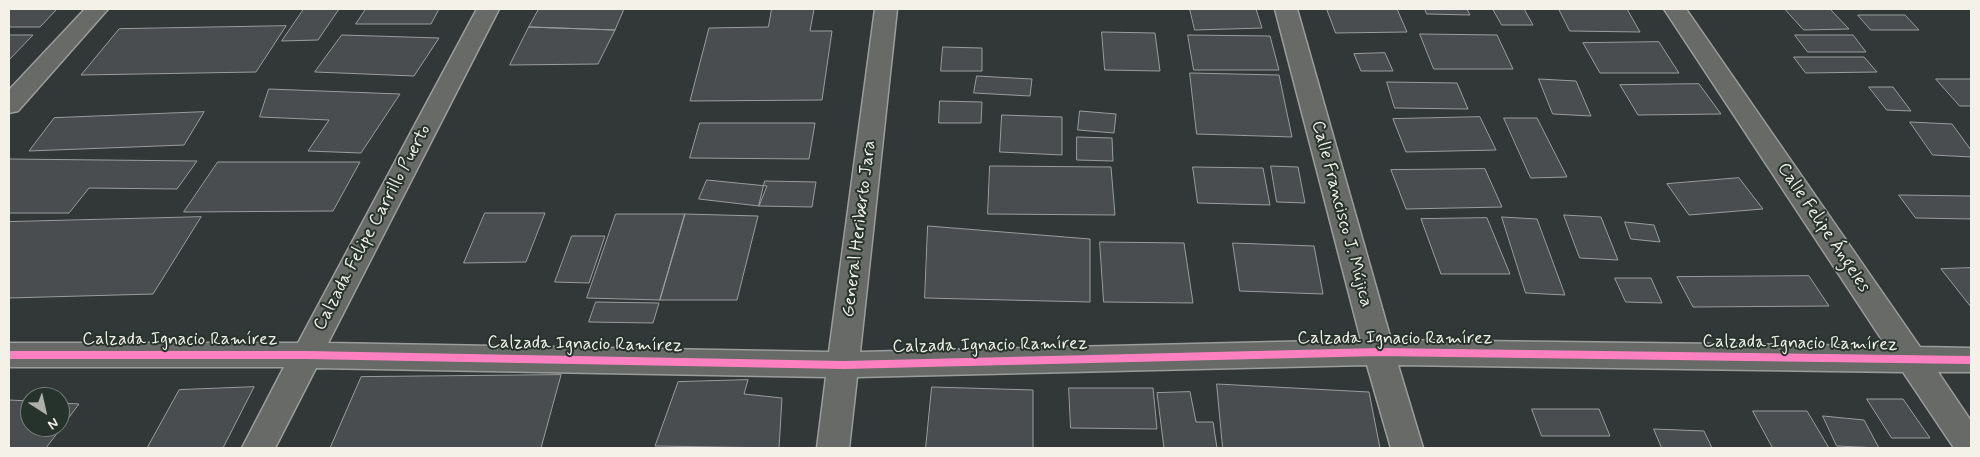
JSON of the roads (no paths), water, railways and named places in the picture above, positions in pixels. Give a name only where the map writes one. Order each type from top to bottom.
[{"type":"street","points":[[9,105],[97,9]]},
{"type":"street","name":"Calzada Felipe Carrillo Puerto","points":[[258,448],[488,9]]},
{"type":"street","name":"General Heriberto Jara","points":[[833,448],[886,9]]},
{"type":"street","name":"Calle Francisco J. Mújica","points":[[1286,9],[1407,448]]},
{"type":"street","name":"Calle Felipe Ángeles","points":[[1676,9],[1971,446]]},
{"type":"street","name":"Calzada Ignacio Ramírez","points":[[9,355],[306,355],[844,365],[1379,352],[1912,361],[1971,360]]}]
